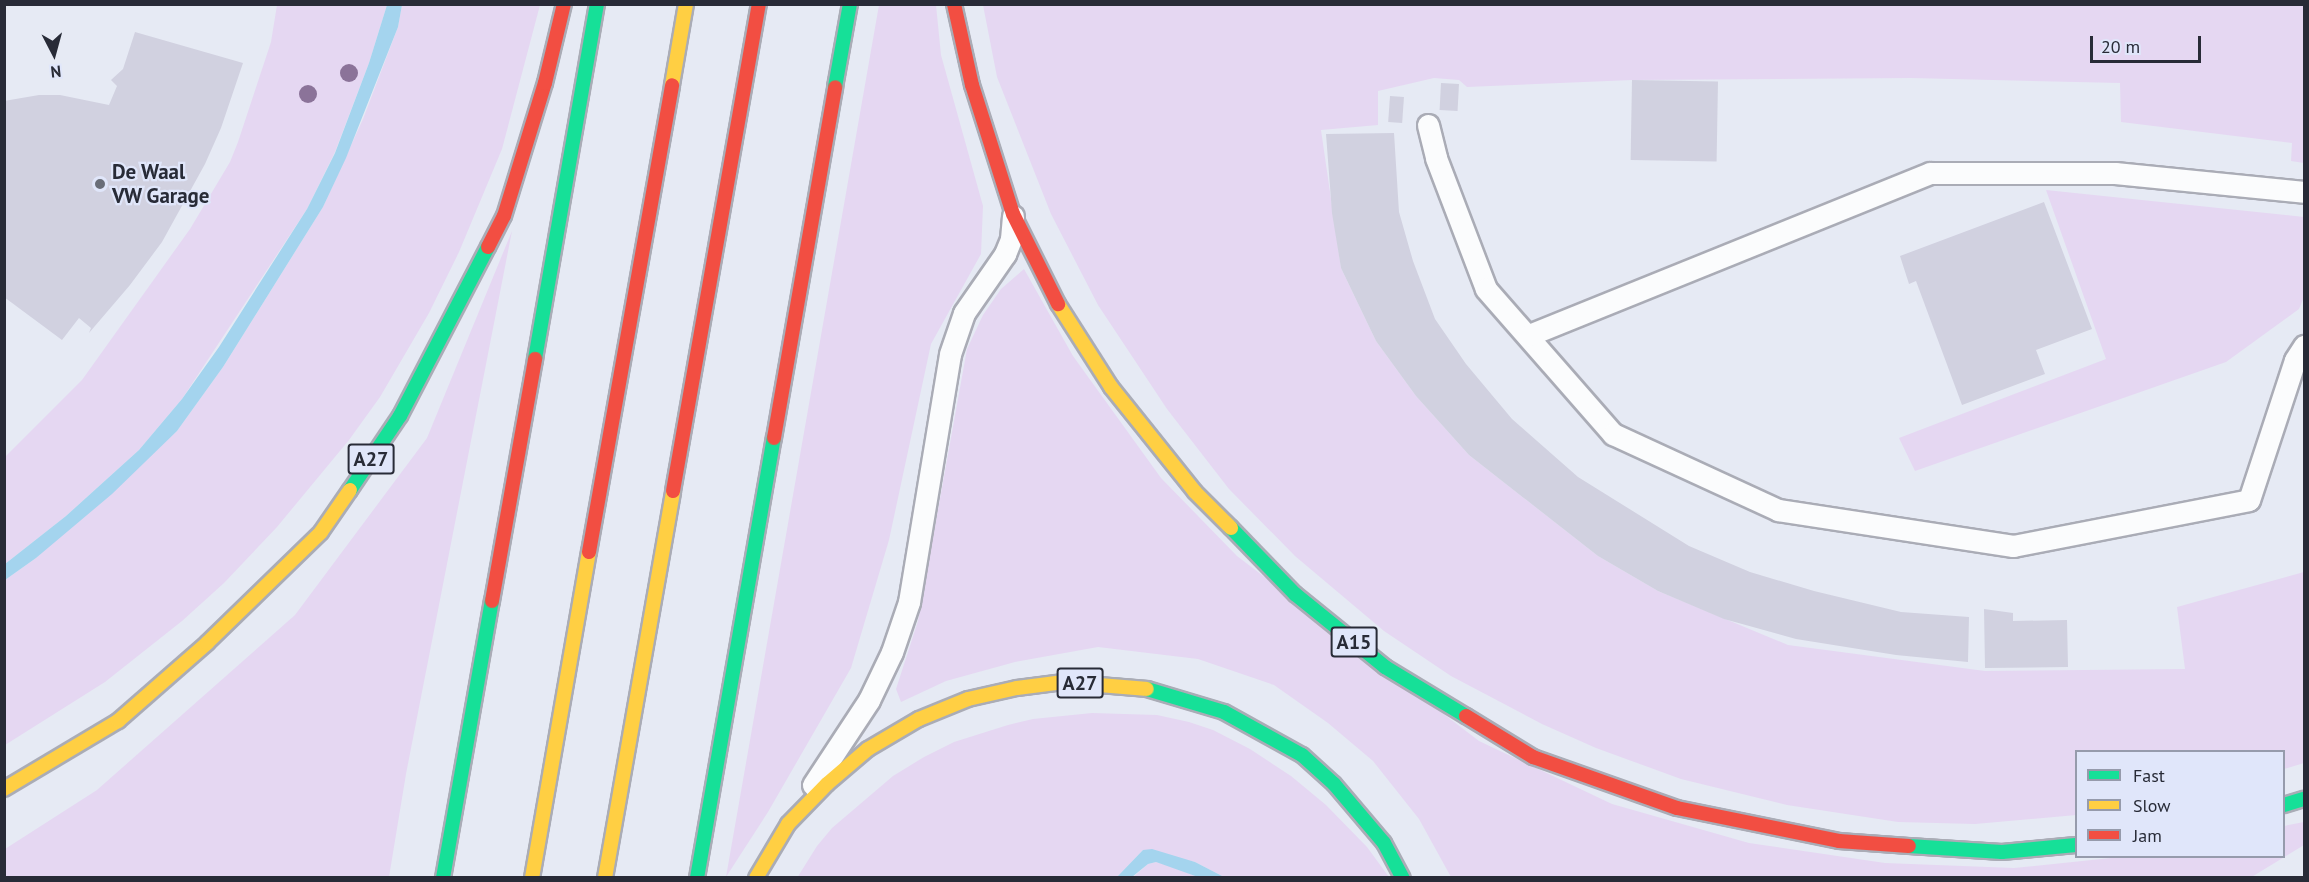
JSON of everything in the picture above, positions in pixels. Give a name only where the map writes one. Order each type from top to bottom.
[{"type":"highway","name":"A27","points":[[4,789],[118,721],[207,644],[321,532],[400,417],[504,216],[545,83],[564,4]]},
{"type":"highway","points":[[443,878],[597,4]]},
{"type":"highway","points":[[532,878],[686,4]]},
{"type":"highway","points":[[605,878],[759,4]]},
{"type":"highway","points":[[697,878],[850,4]]},
{"type":"highway","name":"A15","points":[[954,4],[972,85],[1014,214],[1051,293],[1111,387],[1195,492],[1295,594],[1385,667],[1533,757],[1677,808],[1839,841],[2002,852],[2075,845]]},
{"type":"highway","name":"A27","points":[[756,878],[788,824],[827,784],[868,749],[919,719],[968,699],[1017,688],[1064,682],[1109,684],[1151,690],[1224,712],[1302,756],[1360,813],[1384,843],[1403,878]]},
{"type":"highway","points":[[2285,804],[2304,799]]},
{"type":"lane","points":[[1428,125],[1436,158],[1486,289],[1529,335],[1613,434],[1778,510],[2013,546],[2248,500],[2295,360],[2304,346]]},
{"type":"lane","points":[[1529,335],[1930,173],[2115,173],[2304,192]]},
{"type":"lane","name":"A27","points":[[788,824],[869,700],[892,652],[909,602],[950,354],[964,313],[1005,254],[1011,239],[1014,214]]},
{"type":"shaded area","points":[[277,5],[387,5],[369,63],[335,152],[307,209],[182,399],[139,450],[66,516],[5,564],[5,457],[82,380],[190,229],[230,162],[238,142],[271,42]]},
{"type":"shaded area","points":[[402,5],[540,5],[502,149],[459,252],[429,313],[380,397],[349,440],[277,527],[224,583],[182,621],[105,682],[5,745],[5,580],[36,558],[177,431],[223,367],[323,207],[363,119],[398,27]]},
{"type":"shaded area","points":[[879,5],[936,5],[941,55],[983,206],[981,254],[931,344],[889,540],[851,668],[768,812],[726,877]]},
{"type":"shaded area","points":[[983,5],[2304,5],[2304,163],[2291,161],[2292,143],[2121,122],[2120,83],[1911,78],[1632,80],[1467,87],[1459,80],[1434,78],[1378,91],[1378,125],[1321,130],[1341,268],[1376,341],[1416,396],[1469,455],[1598,556],[1658,591],[1788,645],[1985,671],[2185,669],[2177,607],[2304,572],[2304,763],[2285,769],[2285,750],[2075,750],[2075,815],[1975,824],[1898,822],[1787,805],[1681,779],[1596,748],[1542,724],[1451,676],[1384,631],[1295,556],[1229,489],[1167,409],[1098,305],[1051,214],[997,77]]},
{"type":"shaded area","points":[[2046,190],[2304,217],[2304,297],[2299,309],[2226,362],[1915,471],[1899,438],[2106,359]]},
{"type":"shaded area","points":[[512,231],[406,774],[389,877],[5,878],[5,849],[97,790],[295,615],[427,438]]},
{"type":"shaded area","points":[[1024,269],[1073,356],[1161,478],[1237,556],[1479,741],[1612,804],[1749,843],[1885,863],[2014,868],[2111,858],[2283,858],[2250,878],[1451,877],[1419,819],[1373,761],[1328,723],[1274,685],[1198,659],[1098,647],[1015,662],[946,681],[901,702],[896,689],[918,621],[967,349],[983,315],[1001,289]]},
{"type":"shaded area","points":[[1092,713],[1157,715],[1189,722],[1213,730],[1250,749],[1291,776],[1326,805],[1367,847],[1389,877],[1224,877],[1195,862],[1143,850],[1117,877],[797,878],[817,846],[832,828],[893,776],[924,757],[954,742],[1008,725],[1033,719]]},
{"type":"shaded area","points":[[2304,822],[2304,845],[2285,857],[2285,826]]},
{"type":"shaded area","points":[[1156,862],[1198,877],[1132,878],[1148,864]]},
{"type":"water","points":[[387,5],[402,5],[398,27],[346,158],[323,207],[223,367],[177,431],[112,494],[36,558],[5,580],[5,564],[66,516],[139,450],[182,399],[219,347],[307,209],[335,153],[369,63]]},
{"type":"water","points":[[1152,849],[1195,862],[1224,877],[1198,877],[1156,862],[1148,864],[1132,877],[1117,877],[1143,850]]},
{"type":"building","name":"De Waal VW Garage","points":[[135,32],[243,63],[221,128],[205,164],[162,242],[130,285],[89,333],[91,328],[79,318],[62,340],[4,297],[4,101],[39,95],[60,95],[109,105],[117,86],[111,80],[123,69]]},
{"type":"building","points":[[1632,80],[1718,82],[1717,161],[1631,160]]},
{"type":"building","points":[[1441,83],[1459,84],[1458,111],[1440,110]]},
{"type":"building","points":[[1390,96],[1404,97],[1402,123],[1388,122]]},
{"type":"building","points":[[1394,133],[1399,212],[1413,261],[1435,319],[1466,364],[1512,419],[1578,477],[1689,546],[1750,572],[1814,591],[1901,612],[1969,617],[1968,662],[1896,655],[1796,639],[1724,619],[1658,591],[1598,556],[1469,455],[1416,396],[1376,341],[1341,268],[1332,213],[1326,134]]},
{"type":"building","points":[[2044,202],[2092,329],[2036,350],[2045,374],[1962,405],[1916,281],[1909,284],[1900,256]]},
{"type":"building","points":[[1984,609],[2013,613],[2013,621],[2067,620],[2068,667],[1985,668]]},
{"type":"traffic: fast","points":[[535,359],[597,4]]},
{"type":"traffic: fast","points":[[835,87],[850,4]]},
{"type":"traffic: fast","points":[[350,490],[400,416],[488,247]]},
{"type":"traffic: fast","points":[[697,878],[774,438]]},
{"type":"traffic: fast","points":[[1231,528],[1295,594],[1385,667],[1466,716]]},
{"type":"traffic: fast","points":[[443,878],[492,601]]},
{"type":"traffic: fast","points":[[1147,689],[1224,712],[1302,755],[1334,784],[1384,843],[1403,878]]},
{"type":"traffic: fast","points":[[2285,805],[2304,799]]},
{"type":"traffic: fast","points":[[1909,846],[2002,852],[2075,845]]},
{"type":"traffic: slow","points":[[672,85],[686,4]]},
{"type":"traffic: slow","points":[[1058,304],[1111,387],[1195,492],[1231,528]]},
{"type":"traffic: slow","points":[[4,789],[118,721],[207,643],[321,532],[350,490]]},
{"type":"traffic: slow","points":[[605,878],[673,491]]},
{"type":"traffic: slow","points":[[532,878],[589,552]]},
{"type":"traffic: slow","points":[[756,878],[788,824],[827,784],[868,749],[919,719],[968,699],[1017,688],[1064,682],[1147,689]]},
{"type":"traffic: jam","points":[[488,247],[504,216],[545,83],[564,4]]},
{"type":"traffic: jam","points":[[673,491],[759,4]]},
{"type":"traffic: jam","points":[[954,4],[972,85],[1013,214],[1058,304]]},
{"type":"traffic: jam","points":[[589,552],[672,85]]},
{"type":"traffic: jam","points":[[774,438],[835,87]]},
{"type":"traffic: jam","points":[[492,601],[535,359]]},
{"type":"traffic: jam","points":[[1466,716],[1533,757],[1677,808],[1839,841],[1909,846]]},
{"type":"place","name":"De Waal VW Garage","points":[[100,184]]}]
